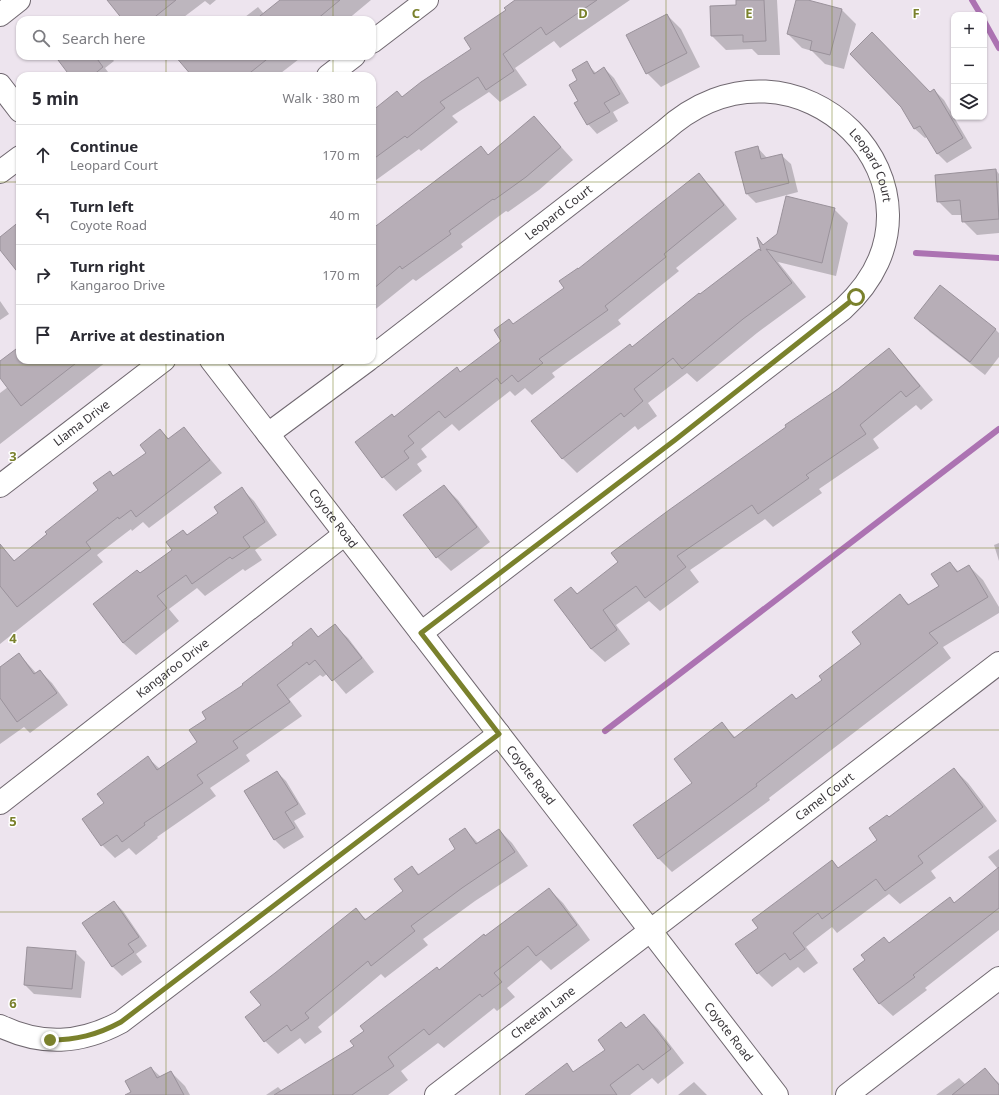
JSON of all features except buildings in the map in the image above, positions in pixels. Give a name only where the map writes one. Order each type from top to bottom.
[{"type":"street","points":[[0,15],[19,0]]},
{"type":"street","points":[[376,39],[427,0]]},
{"type":"street","points":[[333,72],[349,60]]},
{"type":"street","points":[[0,85],[16,106]]},
{"type":"street","name":"Leopard Court","points":[[376,354],[657,137],[678,119],[694,108],[711,100],[729,94],[762,91],[787,94],[806,100],[823,108],[852,131],[864,145],[881,177],[887,207],[886,232],[876,267],[856,297],[675,440],[421,633]]},
{"type":"street","points":[[0,172],[16,160]]},
{"type":"street","name":"Llama Drive","points":[[0,486],[159,364]]},
{"type":"street","name":"Coyote Road","points":[[214,364],[777,1095]]},
{"type":"street","points":[[268,434],[363,364]]},
{"type":"street","name":"Kangaroo Drive","points":[[0,803],[345,534]]},
{"type":"street","name":"Camel Court","points":[[650,930],[999,663]]},
{"type":"street","points":[[0,1026],[32,1038],[68,1040],[98,1033],[121,1022],[499,734]]},
{"type":"street","name":"Cheetah Lane","points":[[436,1095],[650,930]]},
{"type":"street","points":[[847,1095],[999,978]]},
{"type":"waterway","points":[[972,0],[979,12]]},
{"type":"waterway","points":[[987,26],[999,48]]},
{"type":"waterway","points":[[916,253],[999,258]]},
{"type":"waterway","points":[[605,731],[999,429]]},
{"type":"route","points":[[50,1040],[68,1040],[87,1037],[104,1031],[121,1022],[499,734],[421,633],[675,440],[843,310],[856,297]]}]
